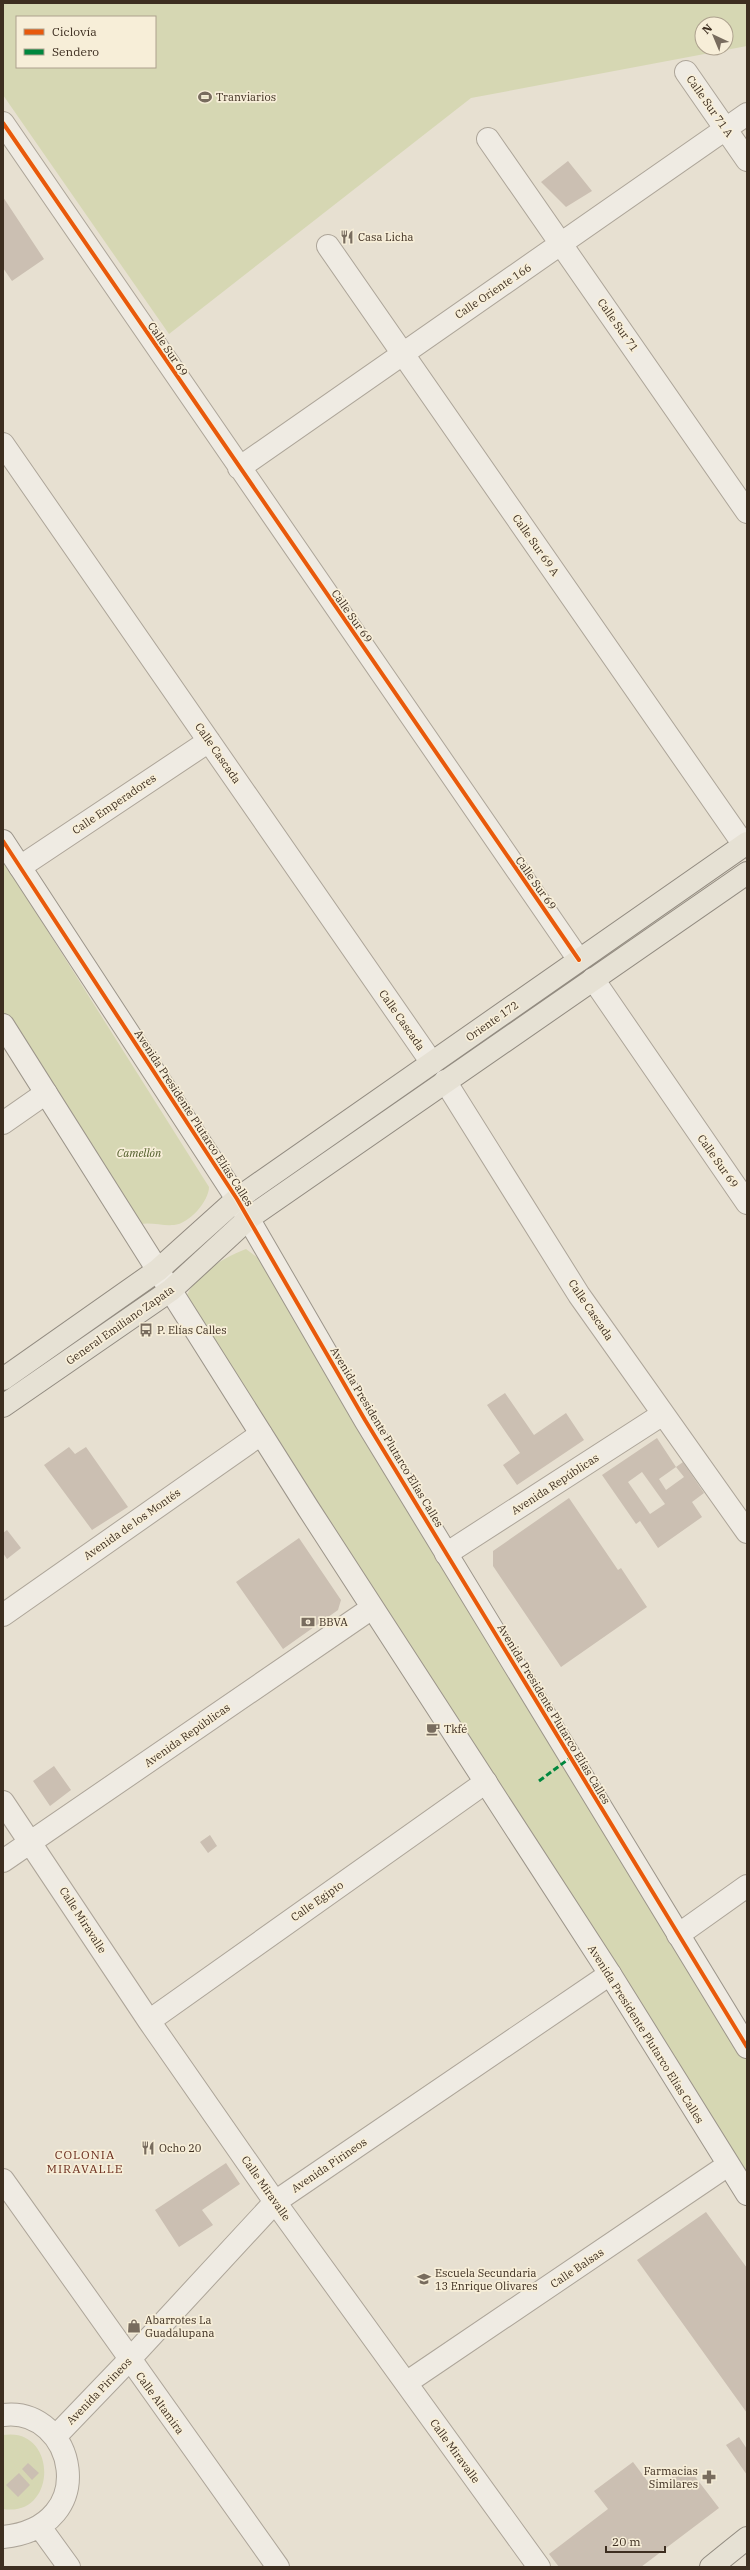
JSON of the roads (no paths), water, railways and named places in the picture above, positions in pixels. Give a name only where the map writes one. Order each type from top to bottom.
[{"type":"main road","name":"Oriente 172","points":[[237,1199],[745,844]]},
{"type":"main road","name":"Oriente 172","points":[[249,1218],[747,873]]},
{"type":"main road","name":"General Emiliano Zapata","points":[[3,1379],[158,1270],[237,1199]]},
{"type":"main road","name":"General Emiliano Zapata","points":[[3,1406],[171,1290],[249,1218]]},
{"type":"main road","points":[[711,2567],[745,2544]]},
{"type":"street","name":"Calle Sur 71 A","points":[[686,72],[747,160]]},
{"type":"street","name":"Calle Oriente 166","points":[[239,468],[747,114]]},
{"type":"street","name":"Calle Sur 69","points":[[3,123],[579,960]]},
{"type":"street","name":"Calle Sur 71","points":[[488,139],[747,512]]},
{"type":"street","name":"Calle Sur 69 A","points":[[328,246],[745,844]]},
{"type":"street","name":"Calle Cascada","points":[[3,444],[432,1063]]},
{"type":"street","name":"Calle Emperadores","points":[[20,867],[209,740]]},
{"type":"street","name":"Avenida Presidente Plutarco Elías Calles","points":[[3,841],[249,1218],[446,1554],[747,2047]]},
{"type":"street","name":"Calle Sur 69","points":[[593,979],[747,1203]]},
{"type":"street","name":"Avenida Presidente Plutarco Elías Calles","points":[[3,1025],[372,1608],[610,1974],[747,2194]]},
{"type":"street","name":"Calle Cascada","points":[[445,1081],[579,1294],[747,1532]]},
{"type":"street","points":[[3,1123],[46,1093]]},
{"type":"street","name":"Avenida Repúblicas","points":[[446,1554],[663,1414]]},
{"type":"street","name":"Avenida de los Montés","points":[[3,1615],[261,1434]]},
{"type":"street","name":"Avenida Repúblicas","points":[[3,1862],[372,1608]]},
{"type":"street","name":"Calle Egipto","points":[[149,2021],[486,1782]]},
{"type":"street","name":"Calle Miravalle","points":[[3,1802],[149,2021],[275,2202],[539,2567]]},
{"type":"street","points":[[678,1935],[747,1886]]},
{"type":"street","name":"Avenida Pirineos","points":[[55,2437],[129,2360],[275,2202],[610,1974]]},
{"type":"street","name":"Calle Balsas","points":[[406,2383],[728,2165]]},
{"type":"street","name":"Calle Altamira","points":[[3,2180],[129,2360],[278,2567]]},
{"type":"street","points":[[3,2415],[26,2417],[42,2425],[55,2437],[65,2455],[69,2475],[65,2495],[55,2514],[40,2527],[22,2535],[3,2537]]},
{"type":"street","points":[[40,2527],[69,2567]]},
{"type":"place","name":"Tranviarios","points":[[205,97]]},
{"type":"place","name":"Casa Licha","points":[[347,237]]},
{"type":"place","name":"P. Elías Calles","points":[[146,1330]]},
{"type":"place","name":"BBVA","points":[[308,1622]]},
{"type":"place","name":"Tkfé","points":[[433,1729]]},
{"type":"place","name":"Ocho 20","points":[[148,2148]]},
{"type":"place","name":"Escuela Secundaria 13 Enrique Olivares","points":[[424,2279]]},
{"type":"place","name":"Abarrotes La Guadalupana","points":[[134,2326]]},
{"type":"place","name":"Farmacias Similares","points":[[709,2477]]},
{"type":"district","name":"COLONIA MIRAVALLE","points":[[85,2162]]},
{"type":"park label","name":"Camellón","points":[[139,1153]]}]
